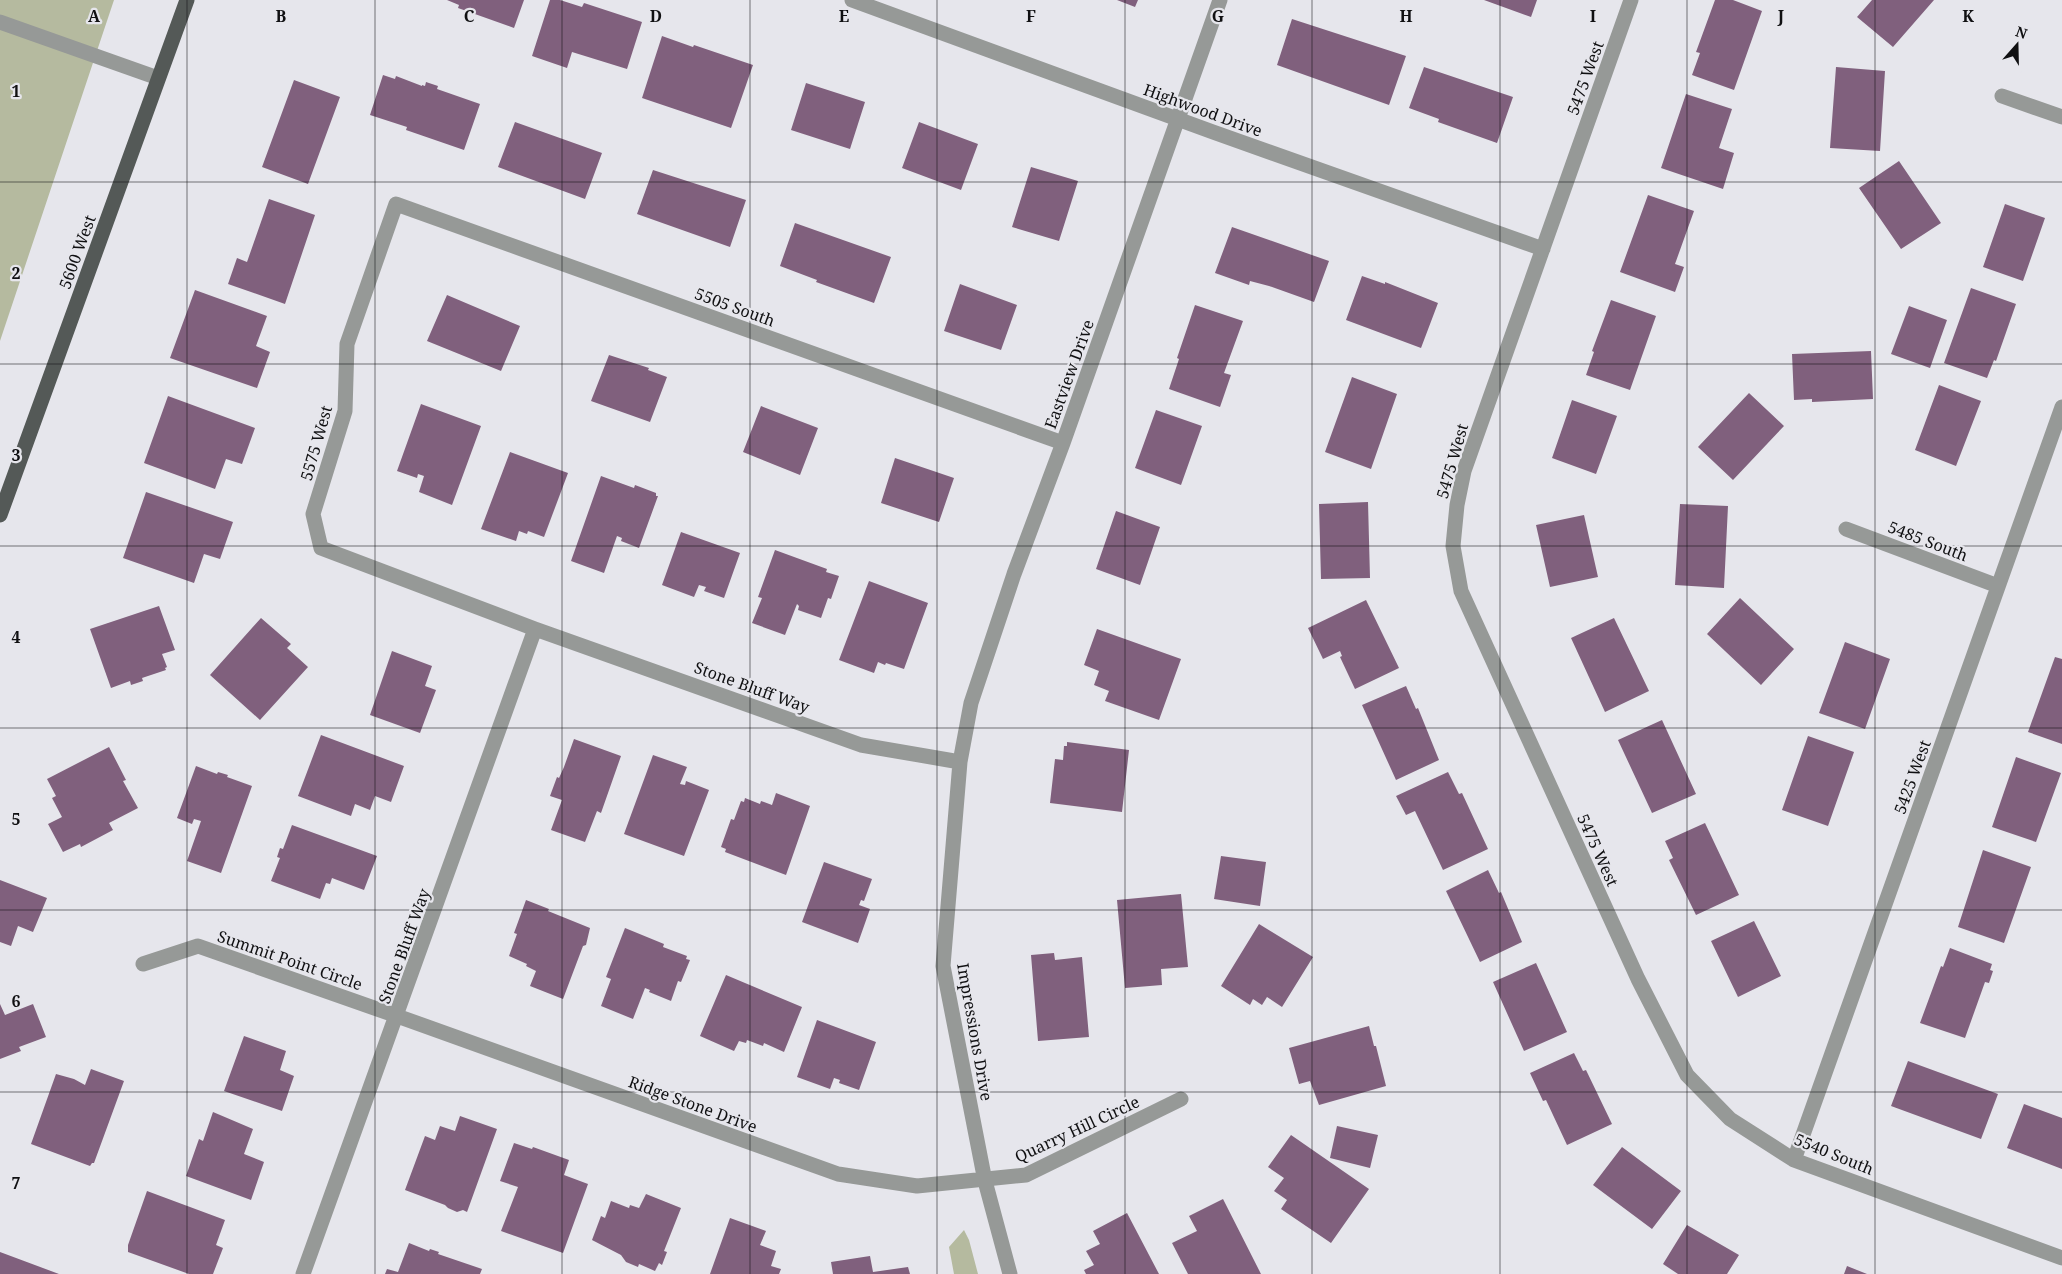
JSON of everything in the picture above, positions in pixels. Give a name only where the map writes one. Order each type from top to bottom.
[{"type":"main road","name":"5600 West","points":[[0,515],[187,0]]},
{"type":"street","name":"Highwood Drive","points":[[852,0],[1177,119],[1543,249]]},
{"type":"street","name":"Eastview Drive","points":[[960,762],[971,703],[1014,574],[1063,443],[1220,0]]},
{"type":"street","name":"5475 West","points":[[1631,0],[1464,470],[1457,504],[1453,546],[1462,592],[1638,979]]},
{"type":"street","points":[[0,22],[158,78]]},
{"type":"street","points":[[2002,96],[2062,117]]},
{"type":"street","name":"5505 South","points":[[396,204],[1063,443]]},
{"type":"street","name":"5575 West","points":[[321,548],[313,514],[345,411],[346,344],[396,204]]},
{"type":"street","name":"5425 West","points":[[1794,1160],[2062,407]]},
{"type":"street","name":"5485 South","points":[[1846,529],[1998,586]]},
{"type":"street","name":"Stone Bluff Way","points":[[321,548],[536,629],[861,744],[960,762]]},
{"type":"street","name":"Stone Bluff Way","points":[[303,1274],[536,629]]},
{"type":"street","name":"Impressions Drive","points":[[960,762],[943,966],[985,1180],[1010,1274]]},
{"type":"street","name":"Summit Point Circle","points":[[143,964],[198,946],[397,1016]]},
{"type":"street","name":"5540 South","points":[[1638,979],[1687,1075],[1730,1119],[1794,1160],[2062,1258]]},
{"type":"street","name":"Ridge Stone Drive","points":[[397,1016],[838,1174],[917,1186],[985,1180]]},
{"type":"street","name":"Quarry Hill Circle","points":[[985,1180],[1026,1175],[1181,1099]]},
{"type":"green space","points":[[0,0],[114,0],[0,341]]},
{"type":"green space","points":[[964,1230],[969,1240],[978,1274],[954,1274],[949,1247]]},
{"type":"building","points":[[447,0],[524,0],[514,28],[458,8],[459,5]]},
{"type":"building","points":[[550,0],[560,0],[582,7],[584,3],[642,22],[627,69],[572,52],[567,68],[532,56]]},
{"type":"building","points":[[1117,0],[1138,0],[1135,7]]},
{"type":"building","points":[[1484,0],[1537,0],[1531,17]]},
{"type":"building","points":[[1715,0],[1733,0],[1762,11],[1734,90],[1692,75],[1700,53],[1696,52]]},
{"type":"building","points":[[1872,0],[1934,0],[1893,47],[1857,17]]},
{"type":"building","points":[[1292,19],[1406,56],[1389,105],[1277,65]]},
{"type":"building","points":[[662,36],[753,65],[731,128],[642,98]]},
{"type":"building","points":[[1424,67],[1513,97],[1497,143],[1438,122],[1439,119],[1409,108]]},
{"type":"building","points":[[1836,67],[1885,71],[1880,151],[1830,148]]},
{"type":"building","points":[[383,75],[395,79],[396,76],[422,86],[425,86],[426,82],[438,86],[437,89],[480,104],[464,150],[406,130],[407,127],[370,115]]},
{"type":"building","points":[[294,80],[340,97],[308,184],[262,167]]},
{"type":"building","points":[[806,83],[865,102],[850,149],[791,130]]},
{"type":"building","points":[[1686,94],[1732,109],[1719,148],[1734,153],[1723,189],[1661,168]]},
{"type":"building","points":[[515,122],[602,153],[585,199],[498,167]]},
{"type":"building","points":[[919,122],[978,144],[961,190],[902,168]]},
{"type":"building","points":[[1899,161],[1941,223],[1901,249],[1859,188]]},
{"type":"building","points":[[1031,167],[1078,181],[1059,241],[1012,227]]},
{"type":"building","points":[[653,170],[746,200],[730,247],[637,214]]},
{"type":"building","points":[[1648,195],[1694,211],[1675,264],[1684,267],[1675,292],[1620,272]]},
{"type":"building","points":[[269,199],[315,215],[285,304],[228,284],[237,258],[247,262]]},
{"type":"building","points":[[2005,204],[2045,218],[2023,281],[1983,267]]},
{"type":"building","points":[[795,223],[891,257],[874,303],[816,282],[817,280],[780,266]]},
{"type":"building","points":[[1232,227],[1329,261],[1314,302],[1269,286],[1250,281],[1249,285],[1215,273]]},
{"type":"building","points":[[1362,276],[1385,284],[1385,282],[1438,303],[1421,348],[1346,320]]},
{"type":"building","points":[[960,284],[1017,305],[1001,350],[944,331]]},
{"type":"building","points":[[1971,288],[2016,304],[1996,361],[1994,360],[1987,378],[1944,363]]},
{"type":"building","points":[[195,290],[267,316],[256,346],[270,352],[257,388],[170,358]]},
{"type":"building","points":[[447,295],[520,326],[501,371],[427,341]]},
{"type":"building","points":[[1611,300],[1656,316],[1630,390],[1586,375],[1594,352],[1592,351]]},
{"type":"building","points":[[1195,305],[1243,321],[1224,373],[1231,375],[1220,407],[1169,389],[1179,359],[1177,358]]},
{"type":"building","points":[[1909,306],[1947,320],[1930,368],[1891,354]]},
{"type":"building","points":[[1871,351],[1873,399],[1812,402],[1812,399],[1794,400],[1792,354]]},
{"type":"building","points":[[609,355],[649,368],[648,370],[667,377],[650,422],[591,401]]},
{"type":"building","points":[[1352,377],[1397,394],[1371,469],[1325,452]]},
{"type":"building","points":[[1939,385],[1981,401],[1956,466],[1915,450]]},
{"type":"building","points":[[1749,393],[1784,426],[1733,480],[1698,447]]},
{"type":"building","points":[[168,396],[255,428],[242,464],[226,459],[215,489],[144,463]]},
{"type":"building","points":[[1572,400],[1617,416],[1596,474],[1552,458]]},
{"type":"building","points":[[421,404],[481,426],[452,505],[419,492],[424,476],[418,474],[417,478],[397,471]]},
{"type":"building","points":[[761,406],[818,428],[800,475],[743,452]]},
{"type":"building","points":[[1156,410],[1202,426],[1181,485],[1135,468]]},
{"type":"building","points":[[510,452],[568,473],[544,537],[528,531],[527,534],[519,531],[516,541],[481,529]]},
{"type":"building","points":[[895,458],[954,478],[939,522],[881,503]]},
{"type":"building","points":[[601,476],[634,488],[635,485],[656,493],[656,496],[658,496],[639,548],[621,541],[622,538],[617,536],[604,573],[571,561]]},
{"type":"building","points":[[146,492],[233,522],[220,559],[204,554],[194,583],[123,558]]},
{"type":"building","points":[[1368,502],[1370,578],[1321,579],[1319,504]]},
{"type":"building","points":[[1680,504],[1728,506],[1724,588],[1675,585]]},
{"type":"building","points":[[1116,511],[1160,527],[1140,585],[1096,569]]},
{"type":"building","points":[[1584,515],[1598,577],[1550,587],[1536,525]]},
{"type":"building","points":[[681,532],[740,553],[724,598],[704,591],[706,587],[699,585],[694,597],[662,585]]},
{"type":"building","points":[[775,550],[827,569],[826,572],[839,576],[831,599],[828,598],[821,618],[798,610],[799,606],[797,604],[785,635],[752,623],[762,598],[758,597]]},
{"type":"building","points":[[869,581],[928,603],[904,669],[878,662],[874,673],[839,660]]},
{"type":"building","points":[[1740,598],[1794,649],[1761,685],[1707,634]]},
{"type":"building","points":[[1366,600],[1399,668],[1355,689],[1340,657],[1342,656],[1340,651],[1323,659],[1308,628]]},
{"type":"building","points":[[159,606],[175,650],[162,654],[167,667],[165,668],[166,670],[142,678],[143,681],[131,685],[130,681],[111,688],[90,629]]},
{"type":"building","points":[[261,618],[291,644],[287,648],[308,667],[260,720],[210,675]]},
{"type":"building","points":[[1614,618],[1649,691],[1605,712],[1571,638]]},
{"type":"building","points":[[1097,629],[1181,659],[1159,720],[1105,701],[1109,691],[1094,685],[1099,671],[1084,665]]},
{"type":"building","points":[[1845,642],[1890,659],[1865,729],[1819,713]]},
{"type":"building","points":[[392,651],[432,666],[425,686],[436,690],[420,733],[370,715]]},
{"type":"building","points":[[2055,657],[2062,659],[2062,744],[2028,732]]},
{"type":"building","points":[[1406,686],[1416,709],[1418,708],[1439,760],[1396,780],[1362,705]]},
{"type":"building","points":[[1662,720],[1696,794],[1652,813],[1618,740]]},
{"type":"building","points":[[321,735],[404,766],[391,802],[375,796],[370,810],[355,804],[351,816],[298,796]]},
{"type":"building","points":[[1808,736],[1854,752],[1828,826],[1782,810]]},
{"type":"building","points":[[574,739],[621,756],[601,813],[597,811],[585,842],[551,830],[562,800],[550,796],[557,777],[559,778],[564,767]]},
{"type":"building","points":[[1067,742],[1129,750],[1122,812],[1050,803],[1055,759],[1063,760],[1064,746],[1067,746]]},
{"type":"building","points":[[109,747],[126,780],[123,781],[138,808],[109,823],[113,830],[81,847],[80,844],[63,852],[48,824],[62,817],[52,798],[56,796],[47,779]]},
{"type":"building","points":[[653,755],[687,767],[680,784],[685,785],[686,781],[709,790],[684,856],[624,834]]},
{"type":"building","points":[[2016,757],[2061,773],[2036,842],[1992,827]]},
{"type":"building","points":[[196,766],[217,774],[218,772],[228,775],[227,777],[252,786],[221,873],[187,861],[201,821],[194,819],[192,824],[177,818]]},
{"type":"building","points":[[1448,772],[1459,794],[1462,793],[1488,849],[1443,870],[1415,811],[1406,815],[1396,796]]},
{"type":"building","points":[[776,793],[810,806],[786,875],[725,852],[726,849],[721,847],[731,819],[734,820],[741,801],[744,802],[745,798],[760,804],[761,801],[772,805]]},
{"type":"building","points":[[1705,823],[1739,895],[1696,915],[1669,860],[1673,858],[1665,841]]},
{"type":"building","points":[[292,825],[377,856],[364,890],[332,878],[330,884],[326,883],[320,899],[271,881],[280,858],[277,857],[280,848],[283,849]]},
{"type":"building","points":[[1983,850],[2031,867],[2004,943],[1958,927]]},
{"type":"building","points":[[1221,856],[1266,862],[1260,906],[1214,899]]},
{"type":"building","points":[[824,862],[872,879],[864,901],[861,900],[859,905],[870,909],[858,943],[802,922]]},
{"type":"building","points":[[1488,870],[1499,893],[1501,892],[1522,942],[1480,962],[1446,891]]},
{"type":"building","points":[[0,880],[47,898],[33,932],[18,926],[11,946],[0,942]]},
{"type":"building","points":[[1181,894],[1188,967],[1161,969],[1162,985],[1125,988],[1117,900]]},
{"type":"building","points":[[526,900],[590,928],[586,945],[583,946],[563,999],[530,986],[536,971],[526,966],[527,964],[509,956],[517,934],[514,933]]},
{"type":"building","points":[[1754,921],[1781,976],[1738,997],[1711,941]]},
{"type":"building","points":[[1259,924],[1313,957],[1282,1007],[1267,997],[1262,1005],[1253,999],[1250,1005],[1221,986]]},
{"type":"building","points":[[625,928],[664,944],[663,947],[687,956],[686,959],[690,960],[681,982],[678,981],[671,1001],[649,992],[650,990],[645,988],[633,1019],[601,1006],[611,979],[606,977]]},
{"type":"building","points":[[1950,948],[1992,964],[1990,970],[1993,971],[1989,983],[1985,982],[1965,1038],[1920,1023],[1941,966],[1943,967]]},
{"type":"building","points":[[1054,953],[1055,960],[1082,957],[1089,1037],[1038,1041],[1031,955]]},
{"type":"building","points":[[1536,963],[1567,1032],[1524,1051],[1493,982]]},
{"type":"building","points":[[726,975],[802,1007],[784,1052],[764,1043],[763,1046],[747,1040],[746,1043],[739,1041],[734,1051],[700,1036]]},
{"type":"building","points":[[0,1004],[5,1015],[33,1004],[46,1037],[19,1047],[21,1051],[0,1059]]},
{"type":"building","points":[[817,1020],[876,1042],[859,1090],[839,1083],[840,1080],[834,1078],[830,1089],[797,1077]]},
{"type":"building","points":[[1369,1026],[1386,1086],[1319,1105],[1310,1081],[1299,1084],[1289,1048]]},
{"type":"building","points":[[244,1036],[286,1051],[280,1070],[294,1076],[282,1111],[224,1091]]},
{"type":"building","points":[[1574,1053],[1583,1071],[1586,1070],[1612,1124],[1567,1145],[1546,1100],[1543,1101],[1530,1073]]},
{"type":"building","points":[[1908,1061],[1998,1094],[1981,1139],[1891,1106]]},
{"type":"building","points":[[91,1069],[124,1081],[94,1163],[90,1166],[31,1144],[56,1074],[74,1079],[85,1085]]},
{"type":"building","points":[[2024,1104],[2062,1118],[2062,1169],[2007,1148]]},
{"type":"building","points":[[213,1112],[253,1129],[244,1154],[264,1162],[251,1200],[186,1176],[199,1139],[203,1141]]},
{"type":"building","points":[[460,1116],[497,1129],[467,1212],[463,1210],[457,1212],[445,1205],[405,1190],[425,1136],[435,1140],[440,1126],[455,1131]]},
{"type":"building","points":[[1337,1126],[1378,1135],[1370,1168],[1330,1158]]},
{"type":"building","points":[[1291,1135],[1369,1189],[1331,1243],[1281,1209],[1287,1200],[1274,1191],[1284,1178],[1268,1167]]},
{"type":"building","points":[[514,1143],[532,1149],[533,1147],[569,1160],[564,1175],[588,1184],[563,1253],[501,1231],[518,1187],[500,1181]]},
{"type":"building","points":[[1622,1147],[1681,1191],[1652,1229],[1593,1185]]},
{"type":"building","points":[[147,1191],[225,1220],[216,1245],[223,1248],[213,1274],[189,1274],[128,1252],[128,1245]]},
{"type":"building","points":[[646,1194],[681,1208],[664,1251],[667,1252],[662,1265],[659,1263],[655,1271],[639,1264],[638,1267],[626,1262],[621,1255],[592,1240],[601,1216],[605,1218],[611,1201],[629,1208],[630,1205],[639,1208]]},
{"type":"building","points":[[1223,1199],[1261,1274],[1188,1274],[1172,1243],[1197,1231],[1189,1216]]},
{"type":"building","points":[[1127,1213],[1159,1274],[1086,1274],[1084,1270],[1094,1265],[1086,1251],[1100,1244],[1093,1231]]},
{"type":"building","points":[[730,1218],[766,1231],[760,1245],[776,1251],[771,1266],[781,1269],[779,1274],[710,1274]]},
{"type":"building","points":[[1687,1225],[1739,1255],[1727,1274],[1678,1274],[1663,1264]]},
{"type":"building","points":[[409,1243],[429,1251],[430,1249],[439,1252],[438,1254],[482,1269],[480,1274],[385,1274],[387,1269],[398,1272]]},
{"type":"building","points":[[0,1252],[59,1274],[0,1274]]},
{"type":"building","points":[[870,1256],[873,1272],[908,1267],[910,1274],[833,1274],[831,1262]]},
{"type":"building","points":[[1847,1266],[1867,1274],[1844,1274]]}]
